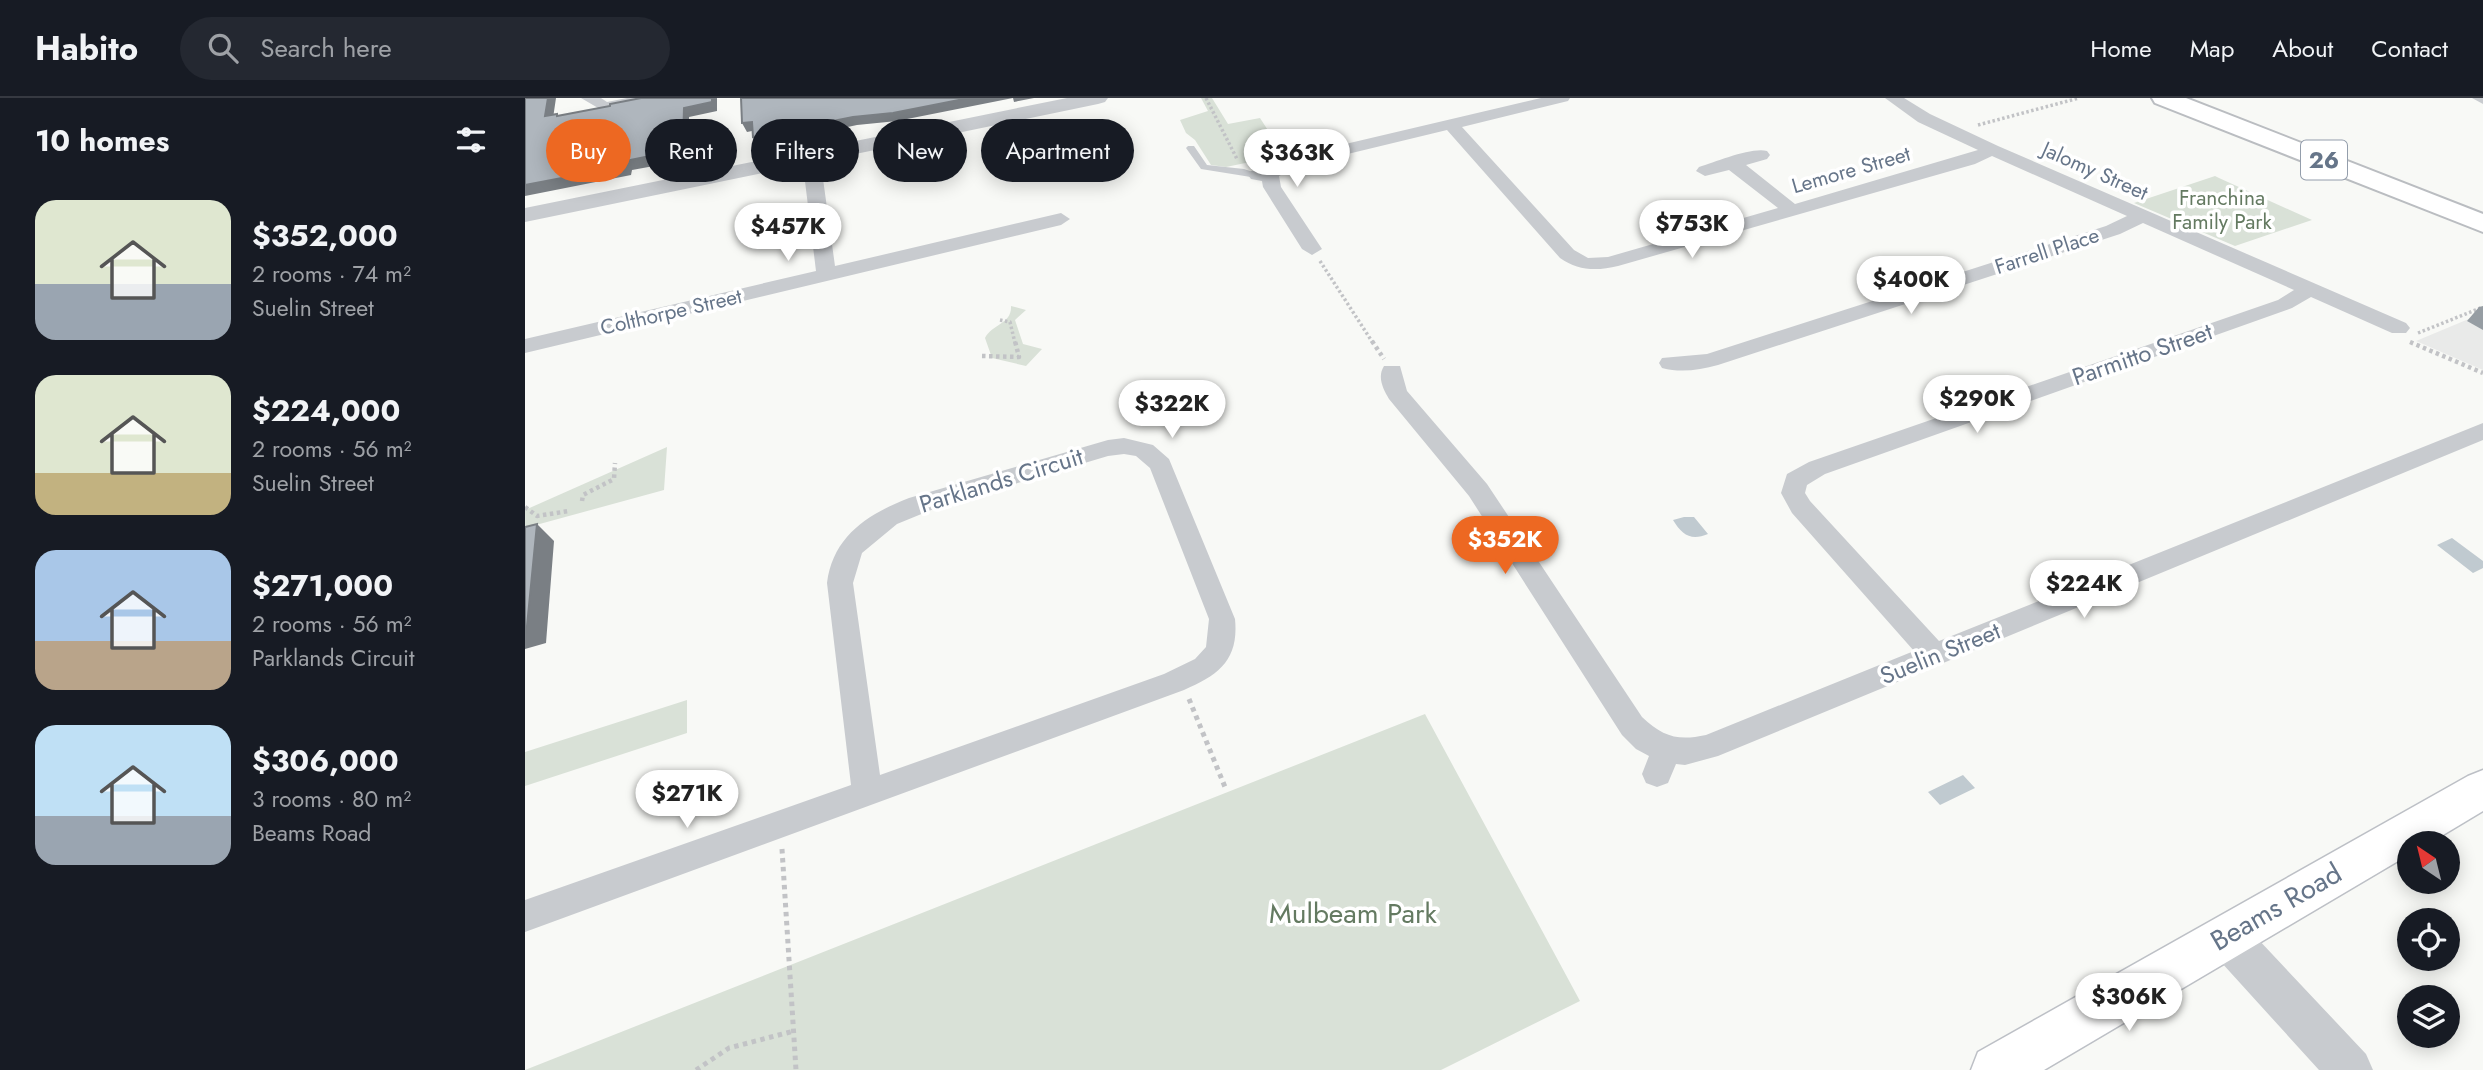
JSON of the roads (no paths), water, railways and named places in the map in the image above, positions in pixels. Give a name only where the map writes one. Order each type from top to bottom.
[{"type":"highway","name":"26","points":[[2164,98],[2483,224]]},
{"type":"highway","name":"26","points":[[2201,98],[2483,207]]},
{"type":"main road","name":"Beams Road","points":[[1996,1070],[2483,789]]},
{"type":"street","points":[[589,98],[605,107],[654,98]]},
{"type":"street","points":[[1255,173],[1562,98]]},
{"type":"street","name":"Jalomy Street","points":[[1893,98],[1924,118],[1992,150],[2399,328]]},
{"type":"street","points":[[859,147],[1082,99]]},
{"type":"street","name":"Lemore Street","points":[[1450,124],[1567,254],[1585,264],[1611,262],[1969,160],[1992,150]]},
{"type":"street","points":[[1705,171],[1761,156]]},
{"type":"street","points":[[1732,163],[1792,211]]},
{"type":"street","points":[[525,215],[751,169]]},
{"type":"street","points":[[1255,173],[1272,187],[1312,249]]},
{"type":"street","points":[[814,182],[826,275]]},
{"type":"street","name":"Farrell Place","points":[[1670,363],[1688,364],[1710,360],[2113,230],[2141,216]]},
{"type":"street","name":"Colthorpe Street","points":[[525,346],[1061,219]]},
{"type":"street","name":"Parmitto Street","points":[[1935,655],[1801,507],[1793,493],[1796,480],[1817,468],[2285,304],[2309,289]]},
{"type":"street","name":"Suelin Street","points":[[1392,371],[1391,382],[1397,394],[1478,490],[1632,726],[1646,740],[1661,762],[1685,752],[1708,747],[2483,431]]},
{"type":"street","name":"Parklands Circuit","points":[[525,916],[867,793],[1181,679],[1213,660],[1224,641],[1222,619],[1161,465],[1149,452],[1130,446],[1108,448],[904,510],[862,536],[844,559],[840,583],[867,793]]},
{"type":"street","points":[[2226,936],[2350,1070]]},
{"type":"lane","points":[[1191,148],[1205,167],[1255,173]]},
{"type":"park label","name":"Franchina Family Park","points":[[2222,210]]},
{"type":"park label","name":"Mulbeam Park","points":[[1353,913]]}]
